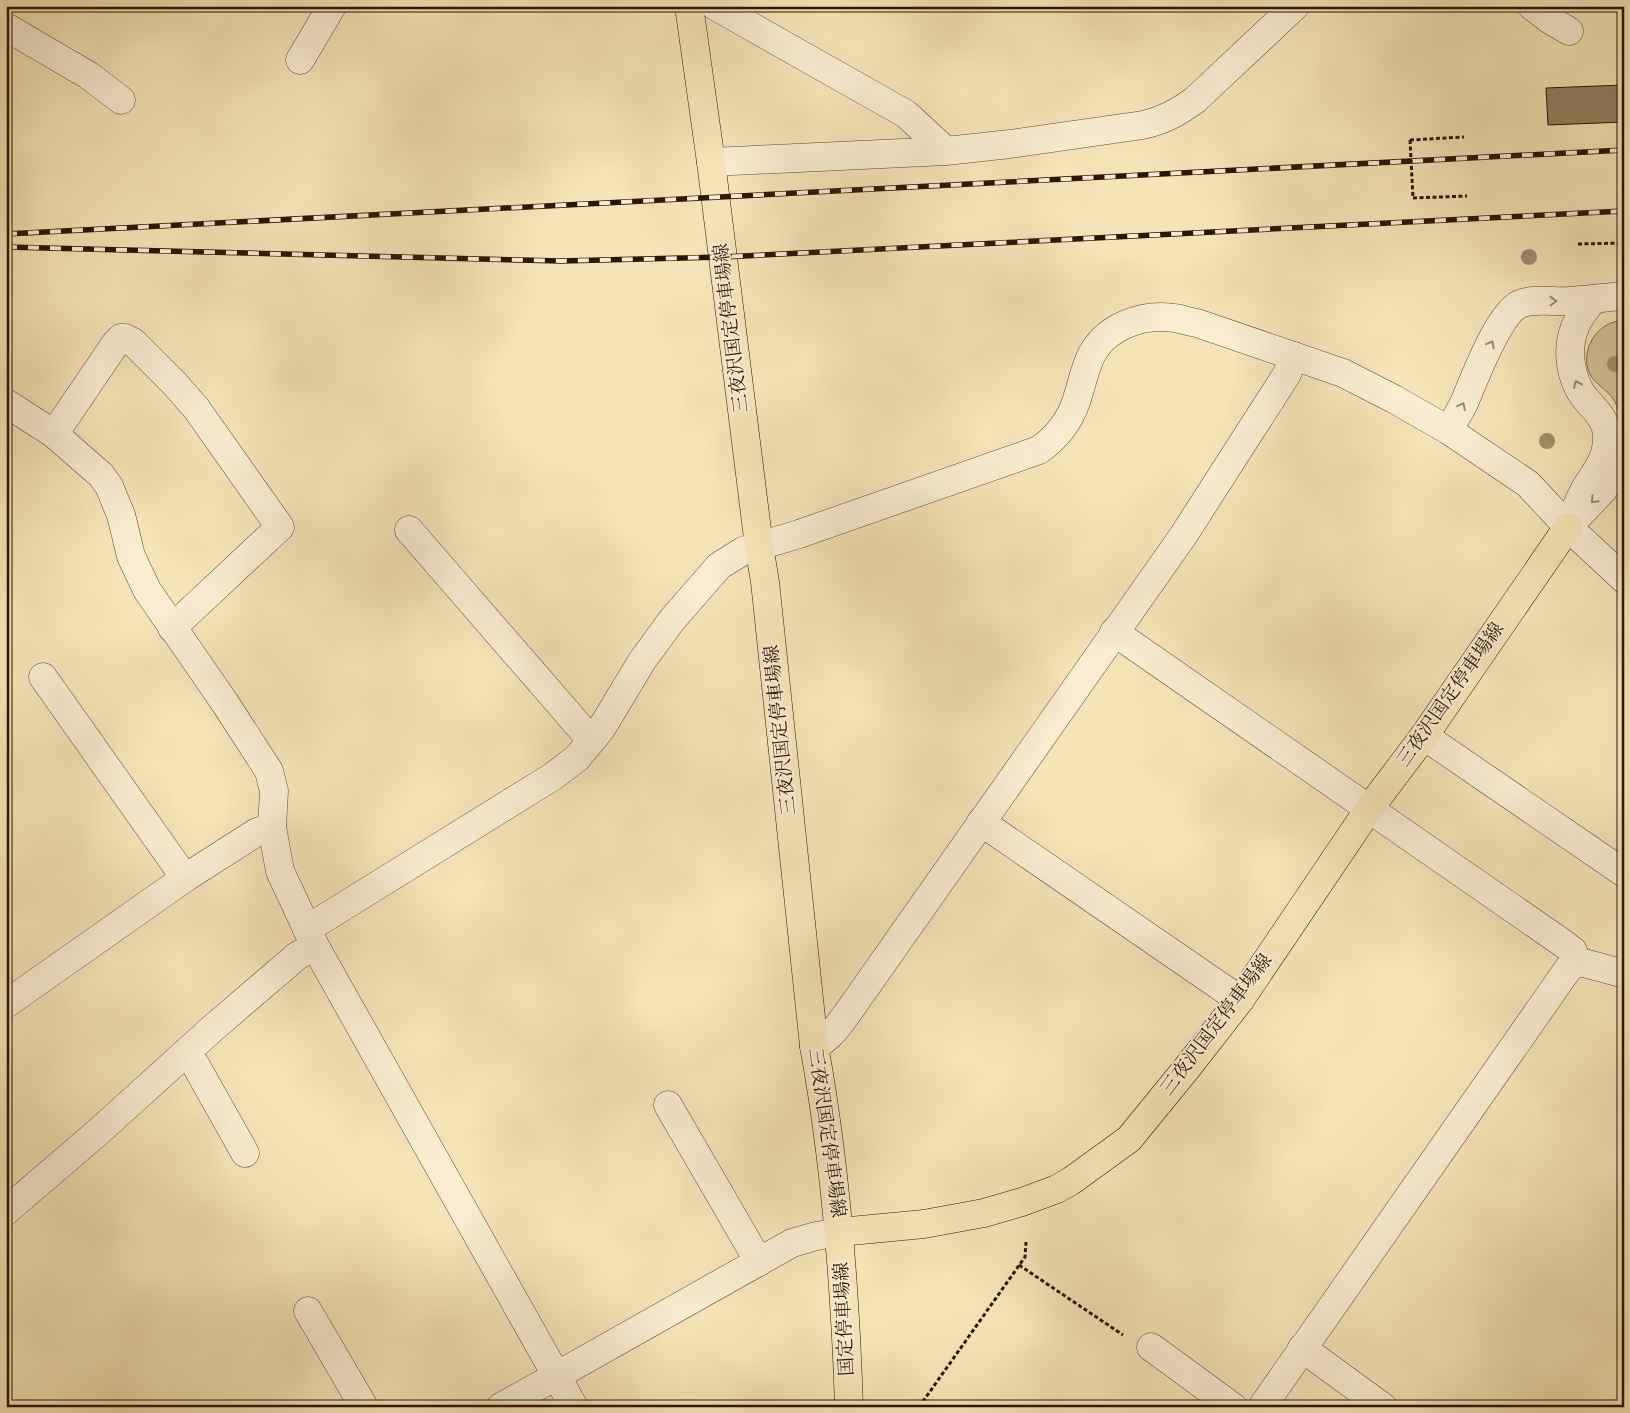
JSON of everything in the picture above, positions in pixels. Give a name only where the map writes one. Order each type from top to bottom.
[{"type":"main road","name":"三夜沢国定停車場線","points":[[689,6],[712,162],[767,602],[814,1046],[821,1085],[840,1232],[924,1224],[984,1213],[1022,1202],[1057,1189],[1071,1181],[1129,1139],[1240,1000],[1369,809],[1424,736],[1568,527]]},
{"type":"main road","name":"国定停車場線","points":[[840,1232],[849,1407]]},
{"type":"street","points":[[300,60],[332,6]]},
{"type":"street","points":[[714,6],[906,114],[946,151]]},
{"type":"street","points":[[712,162],[946,151],[1143,125],[1162,120],[1178,113],[1195,100],[1295,6]]},
{"type":"street","points":[[1532,6],[1550,20],[1569,31]]},
{"type":"street","points":[[6,28],[88,75],[121,100]]},
{"type":"street","points":[[1448,430],[1458,414],[1489,346],[1502,323],[1514,308],[1526,302],[1624,296]]},
{"type":"street","points":[[1568,527],[1584,491],[1601,466],[1606,451],[1607,430],[1600,414],[1585,398],[1577,384],[1571,359],[1571,346],[1575,326],[1594,299]]},
{"type":"street","points":[[6,1210],[97,1133],[184,1054],[297,956],[311,938],[552,777],[577,758],[601,729],[642,661],[672,620],[719,566],[743,551],[799,534],[1039,450],[1053,440],[1067,421],[1076,403],[1089,360],[1096,346],[1110,333],[1124,324],[1145,318],[1173,318],[1197,323],[1342,373],[1394,399],[1448,430],[1528,484],[1568,527],[1614,572],[1624,579]]},
{"type":"street","points":[[54,434],[116,343],[121,338],[125,338],[133,342],[196,408],[280,527],[172,628]]},
{"type":"street","points":[[814,1046],[832,1035],[1188,528],[1287,374],[1294,356]]},
{"type":"street","points":[[6,403],[54,434],[101,475],[110,486],[121,515],[131,556],[147,590],[225,703],[269,771],[274,791],[272,827],[280,871],[311,938],[574,1407]]},
{"type":"street","points":[[1568,527],[1603,490],[1624,462]]},
{"type":"street","points":[[409,530],[591,740]]},
{"type":"street","points":[[1114,632],[1564,944],[1573,951],[1575,963]]},
{"type":"street","points":[[43,677],[185,878]]},
{"type":"street","points":[[1424,736],[1624,873]]},
{"type":"street","points":[[981,822],[1240,1000]]},
{"type":"street","points":[[6,1004],[185,878],[257,832],[272,827]]},
{"type":"street","points":[[1262,1407],[1568,969],[1575,963],[1584,963],[1623,969]]},
{"type":"street","points":[[184,1054],[195,1064],[245,1153]]},
{"type":"street","points":[[668,1105],[759,1262]]},
{"type":"street","points":[[501,1407],[792,1243],[840,1232]]},
{"type":"street","points":[[308,1311],[364,1407]]},
{"type":"street","points":[[1151,1347],[1233,1407]]},
{"type":"street","points":[[1302,1348],[1383,1407]]},
{"type":"path","points":[[1464,137],[1410,140],[1413,198],[1467,196]]},
{"type":"path","points":[[1578,244],[1624,243]]},
{"type":"path","points":[[919,1407],[1025,1257],[1026,1242]]},
{"type":"path","points":[[1019,1265],[1132,1342],[1151,1347]]},
{"type":"shaded area","points":[[1618,321],[1624,321],[1624,422],[1621,420],[1613,398],[1593,379],[1587,365],[1588,349],[1595,335],[1600,329]]},
{"type":"building","points":[[1624,85],[1624,122],[1548,125],[1546,88]]},
{"type":"railway","points":[[6,234],[1624,150]]},
{"type":"railway","points":[[6,247],[561,261],[723,257],[1624,211]]}]
